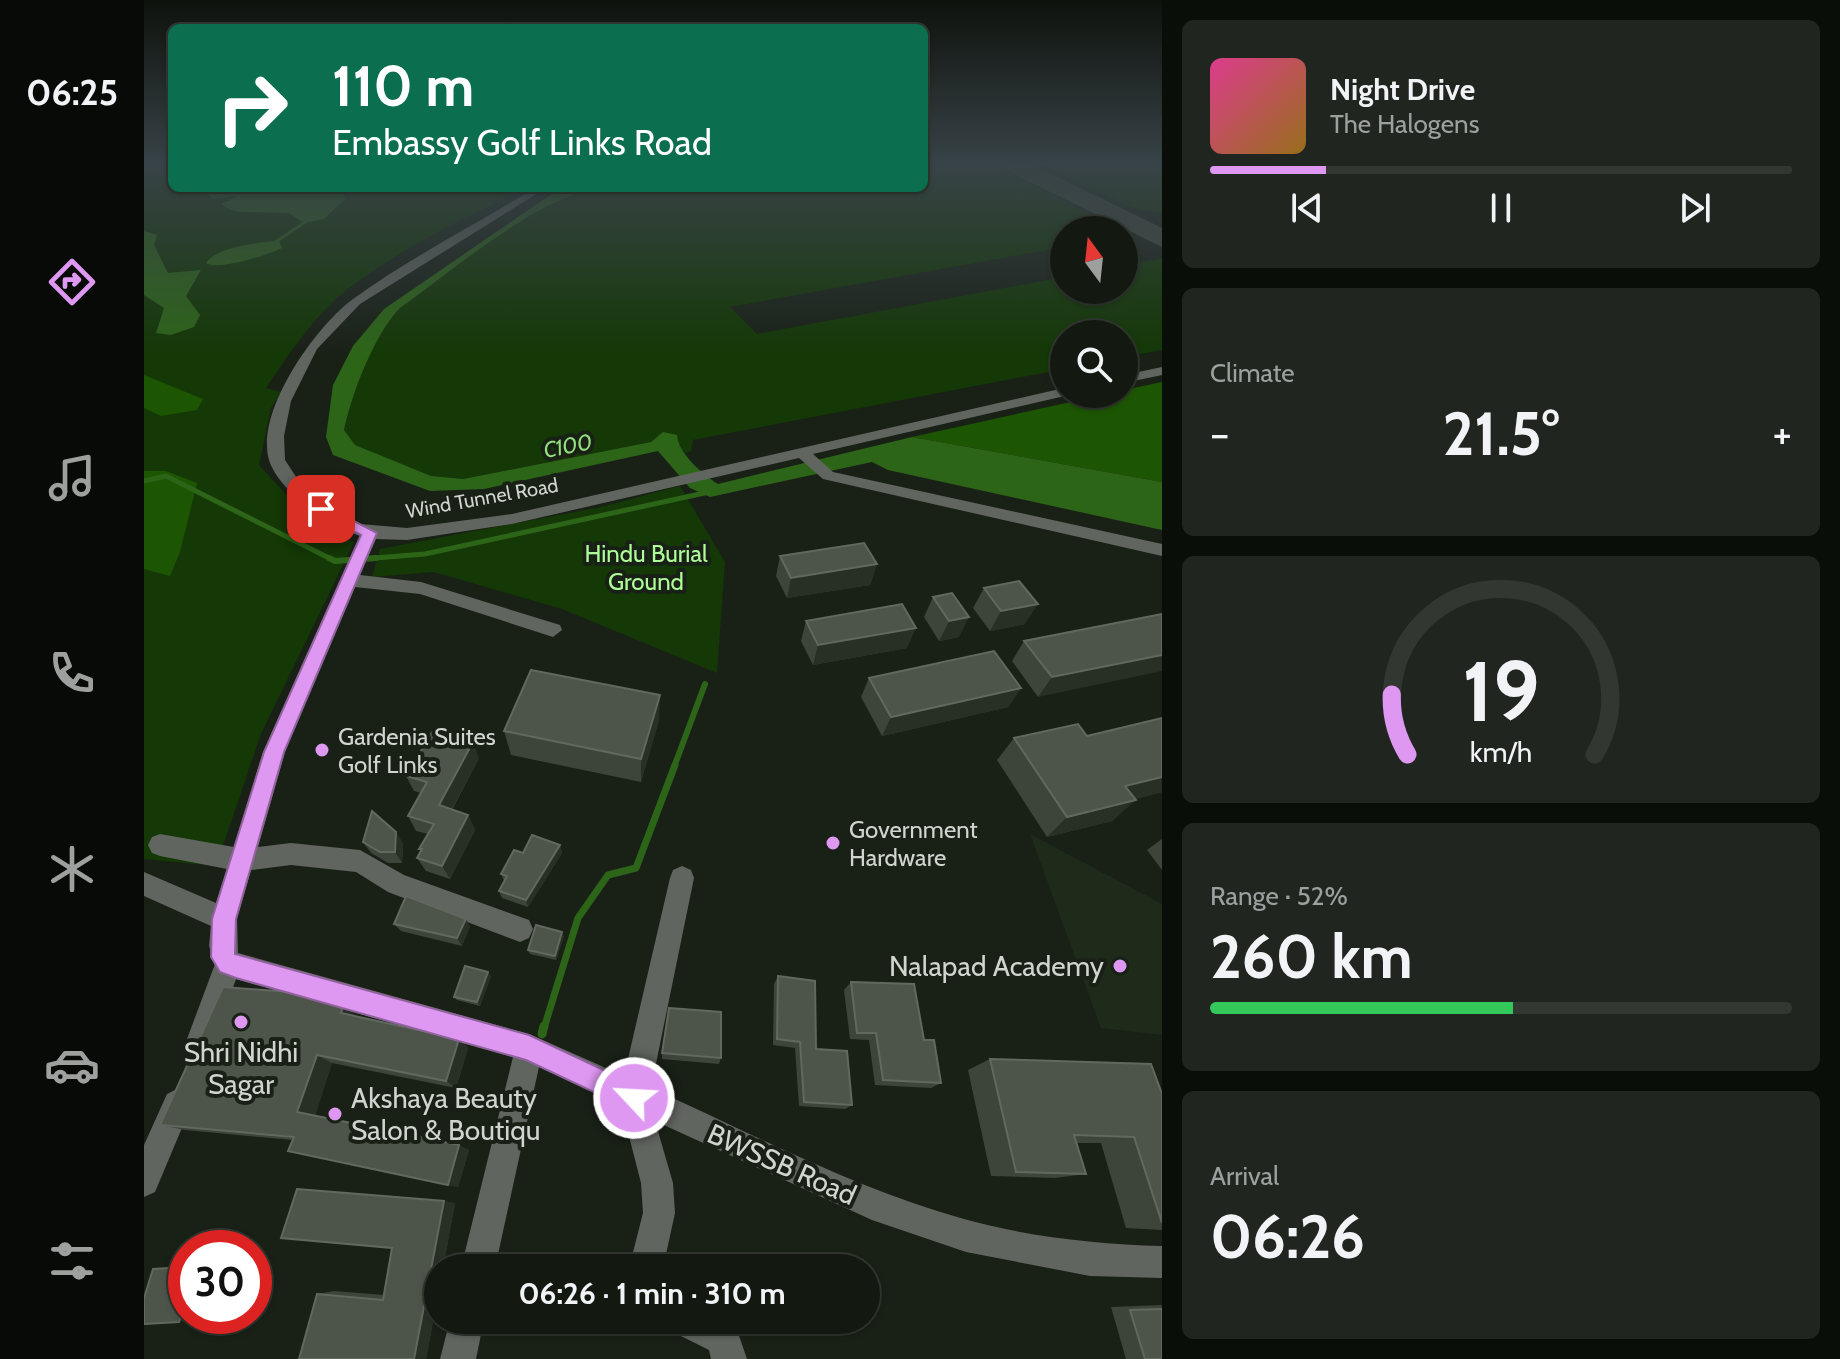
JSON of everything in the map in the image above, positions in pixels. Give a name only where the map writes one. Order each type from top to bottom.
[{"type":"street","name":"Wind Tunnel Road","points":[[477,227],[356,302],[311,348],[284,401],[277,436],[277,460],[288,478],[298,492],[321,509],[370,533],[407,534],[512,519],[711,472],[807,455],[1050,395]]},
{"type":"street","points":[[1138,376],[1162,371]]},
{"type":"street","points":[[807,455],[825,474],[1162,550]]},
{"type":"street","points":[[144,1181],[179,1100],[228,964],[222,946],[224,919],[274,752],[370,533]]},
{"type":"street","points":[[356,567],[553,630]]},
{"type":"street","points":[[160,845],[241,860],[291,854],[360,861],[397,884],[520,929]]},
{"type":"street","points":[[649,1254],[659,1213],[658,1198],[634,1098],[682,878]]},
{"type":"street","points":[[144,884],[224,919]]},
{"type":"street","name":"BWSSB Road","points":[[228,964],[529,1048],[883,1209],[966,1236],[1090,1260],[1162,1262]]},
{"type":"street","points":[[481,1254],[529,1048]]},
{"type":"street","points":[[458,1359],[464,1334]]},
{"type":"street","points":[[714,1334],[724,1339],[729,1359]]},
{"type":"shaded area","points":[[503,227],[511,227],[400,308],[381,333],[358,382],[344,430],[355,445],[431,476],[463,479],[651,442],[663,432],[677,435],[686,456],[718,484],[912,437],[1162,482],[1162,530],[888,470],[872,462],[710,497],[690,488],[658,451],[484,489],[430,491],[333,455],[326,437],[333,385],[353,346],[384,309]]},
{"type":"shaded area","points":[[144,231],[157,235],[154,245],[168,273],[201,270],[186,296],[200,315],[194,327],[171,335],[156,333],[164,308],[144,295]]},
{"type":"shaded area","points":[[279,241],[282,248],[255,258],[232,264],[206,263],[228,249]]},
{"type":"shaded area","points":[[144,375],[203,399],[197,410],[161,416],[144,408]]},
{"type":"shaded area","points":[[1162,382],[1162,482],[912,437],[1050,407],[1138,408],[1138,387]]},
{"type":"shaded area","points":[[144,471],[166,471],[197,483],[180,552],[170,576],[144,569]]},
{"type":"shaded area","name":"Nalapad Academy","points":[[1030,834],[1162,904],[1162,1035],[1101,1028]]},
{"type":"green space","points":[[144,227],[449,227],[391,259],[337,298],[314,322],[266,388],[281,392],[271,408],[259,465],[313,524],[354,542],[261,734],[216,866],[144,859]]},
{"type":"green space","points":[[511,227],[1050,227],[1050,250],[730,307],[757,334],[1050,280],[1050,304],[1138,304],[1138,262],[1162,258],[1162,350],[1138,354],[1138,320],[1050,320],[1050,372],[693,440],[691,451],[686,453],[663,432],[651,442],[463,479],[431,476],[355,446],[344,430],[365,365],[381,333],[400,308]]},
{"type":"green space","name":"Hindu Burial Ground","points":[[680,486],[725,562],[717,673],[562,609],[434,572],[372,577],[380,549],[601,507]]},
{"type":"building","points":[[864,543],[877,564],[791,578],[780,556]]},
{"type":"building","points":[[1019,581],[1038,604],[1001,611],[984,588]]},
{"type":"building","points":[[952,593],[969,617],[949,621],[933,597]]},
{"type":"building","points":[[902,604],[916,628],[818,645],[806,621]]},
{"type":"building","points":[[1162,614],[1162,655],[1052,677],[1024,641]]},
{"type":"building","points":[[994,651],[1021,688],[891,717],[869,678]]},
{"type":"building","points":[[531,670],[660,695],[641,759],[504,731]]},
{"type":"building","points":[[1162,718],[1162,777],[1125,786],[1136,800],[1067,817],[1014,738],[1078,724],[1087,736]]},
{"type":"building","points":[[432,732],[473,742],[439,805],[468,815],[442,866],[417,858],[434,824],[408,816],[427,782],[406,776]]},
{"type":"building","points":[[372,811],[396,832],[395,852],[380,852],[363,842]]},
{"type":"building","points":[[532,835],[560,845],[526,900],[499,891],[507,876],[501,874],[514,850],[523,853]]},
{"type":"building","points":[[406,896],[466,919],[457,938],[394,924]]},
{"type":"building","points":[[536,925],[562,932],[555,956],[528,950]]},
{"type":"building","points":[[465,966],[488,972],[477,1002],[454,997]]},
{"type":"building","points":[[778,976],[815,981],[816,1049],[847,1051],[852,1105],[804,1102],[800,1042],[777,1039]]},
{"type":"building","points":[[851,982],[914,984],[924,1040],[934,1040],[941,1083],[883,1080],[876,1033],[857,1033]]},
{"type":"building","points":[[223,987],[291,992],[343,1006],[341,1013],[459,1039],[446,1081],[317,1055],[297,1112],[459,1145],[448,1185],[288,1151],[294,1137],[160,1125]]},
{"type":"building","points":[[669,1008],[721,1012],[721,1058],[662,1053]]},
{"type":"building","points":[[990,1059],[1151,1064],[1162,1094],[1162,1223],[1134,1137],[1074,1135],[1086,1174],[1016,1172]]},
{"type":"building","points":[[297,1189],[444,1201],[434,1254],[424,1254],[424,1306],[414,1359],[299,1359],[317,1294],[383,1300],[392,1248],[281,1238]]},
{"type":"building","points":[[168,1268],[168,1323],[144,1324],[144,1298],[153,1269]]},
{"type":"building","points":[[1162,1309],[1162,1359],[1145,1359],[1130,1310]]},
{"type":"waterway","points":[[271,245],[297,227]]},
{"type":"waterway","points":[[144,481],[166,476],[333,560]]},
{"type":"waterway","points":[[364,559],[425,554],[709,492]]},
{"type":"waterway","points":[[329,558],[333,560]]},
{"type":"waterway","points":[[364,559],[376,558]]},
{"type":"waterway","points":[[333,560],[364,559]]},
{"type":"waterway","points":[[350,560],[364,559]]},
{"type":"waterway","points":[[674,767],[705,684]]},
{"type":"waterway","points":[[544,1028],[578,918],[608,875],[636,868],[675,765]]},
{"type":"waterway","points":[[542,1034],[544,1026]]},
{"type":"taxiway","points":[[1139,227],[1162,239]]},
{"type":"place","name":"Gardenia Suites Golf Links","points":[[322,750]]},
{"type":"place","name":"Government Hardware","points":[[833,843]]},
{"type":"place","name":"Nalapad Academy","points":[[1120,966]]},
{"type":"place","name":"Shri Nidhi Sagar","points":[[241,1022]]},
{"type":"place","name":"Akshaya Beauty Salon & Boutiqu","points":[[335,1114]]},
{"type":"route","points":[[321,509],[354,528],[370,533],[274,752],[224,919],[223,957],[228,964],[529,1048],[634,1098]]},
{"type":"water label","name":"C100","points":[[568,446]]}]
